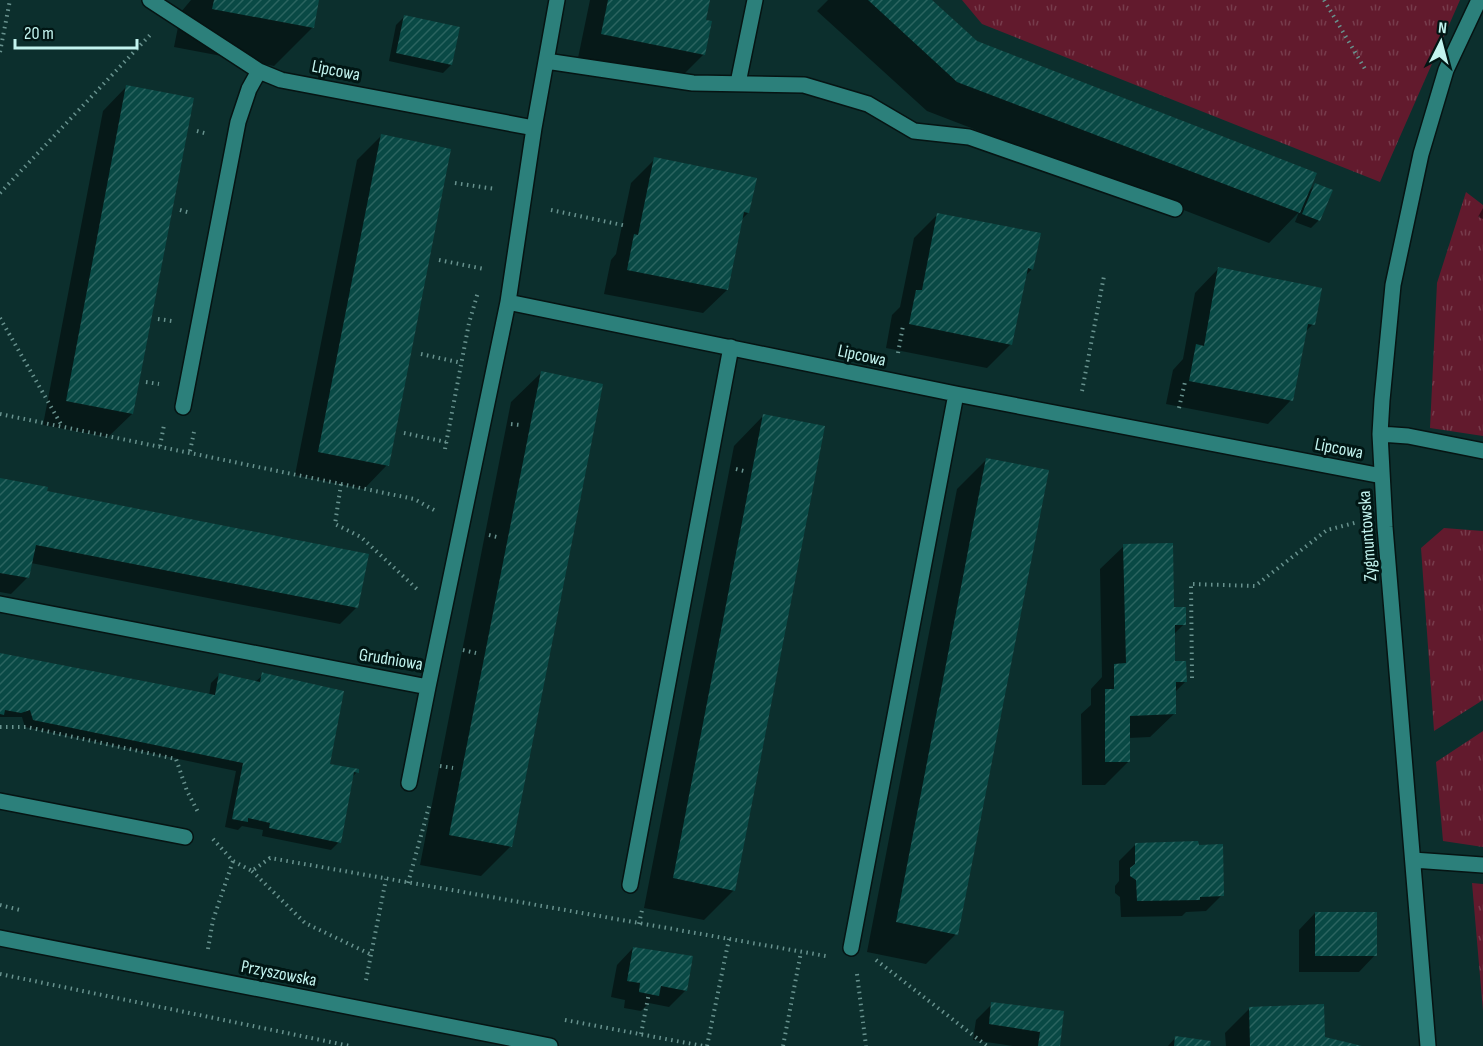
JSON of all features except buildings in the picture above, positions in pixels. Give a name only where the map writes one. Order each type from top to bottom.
[{"type":"street","name":"Lipcowa","points":[[150,0],[259,71],[281,80],[534,128]]},
{"type":"street","points":[[507,302],[557,0]]},
{"type":"street","points":[[738,83],[755,0]]},
{"type":"street","name":"Zygmuntowska","points":[[1428,1046],[1380,434],[1393,285],[1421,154],[1446,70],[1479,0]]},
{"type":"street","points":[[546,61],[693,82],[804,85],[868,104],[914,131],[969,137],[1175,208]]},
{"type":"street","points":[[183,407],[238,122],[249,89],[259,71]]},
{"type":"street","name":"Lipcowa","points":[[507,302],[956,394],[1382,476]]},
{"type":"street","name":"Grudniowa","points":[[0,604],[428,687],[507,302]]},
{"type":"street","points":[[630,885],[731,347]]},
{"type":"street","points":[[851,948],[956,394]]},
{"type":"street","points":[[1380,434],[1408,436],[1483,451]]},
{"type":"street","points":[[409,783],[428,687]]},
{"type":"street","points":[[0,801],[185,837]]},
{"type":"street","points":[[1413,860],[1483,865]]},
{"type":"street","name":"Przyszowska","points":[[0,938],[550,1046]]},
{"type":"path","points":[[0,52],[10,0]]},
{"type":"path","points":[[1324,0],[1365,69]]},
{"type":"path","points":[[0,193],[154,30]]},
{"type":"path","points":[[494,201],[497,179]]},
{"type":"path","points":[[455,183],[495,189]]},
{"type":"path","points":[[548,210],[627,226]]},
{"type":"path","points":[[481,280],[486,257]]},
{"type":"path","points":[[439,260],[484,269]]},
{"type":"path","points":[[1092,397],[1081,394],[1104,276]]},
{"type":"path","points":[[444,454],[469,323],[478,291]]},
{"type":"path","points":[[0,318],[62,426]]},
{"type":"path","points":[[897,356],[903,326]]},
{"type":"path","points":[[421,354],[462,363]]},
{"type":"path","points":[[1178,415],[1185,382]]},
{"type":"path","points":[[0,414],[414,499],[434,510]]},
{"type":"path","points":[[506,434],[508,423]]},
{"type":"path","points":[[404,433],[446,442]]},
{"type":"path","points":[[341,483],[335,524],[361,537],[418,590]]},
{"type":"path","points":[[432,522],[436,499]]},
{"type":"path","points":[[1192,678],[1191,584],[1255,586],[1327,530],[1361,522]]},
{"type":"path","points":[[485,535],[488,524]]},
{"type":"path","points":[[416,600],[420,579]]},
{"type":"path","points":[[461,657],[465,639]]},
{"type":"path","points":[[462,650],[476,653]]},
{"type":"path","points":[[0,727],[27,727],[176,759],[187,791],[202,818]]},
{"type":"path","points":[[437,775],[441,756]]},
{"type":"path","points":[[439,766],[453,768]]},
{"type":"path","points":[[408,883],[432,795]]},
{"type":"path","points":[[212,836],[233,861],[252,871],[305,923],[372,955]]},
{"type":"path","points":[[252,871],[270,858],[834,958]]},
{"type":"path","points":[[208,949],[213,920],[233,861]]},
{"type":"path","points":[[366,980],[386,879]]},
{"type":"path","points":[[707,1046],[729,939]]},
{"type":"path","points":[[783,1046],[801,952]]},
{"type":"path","points":[[872,956],[987,1046]]},
{"type":"path","points":[[874,965],[883,966]]},
{"type":"path","points":[[856,972],[866,1046]]},
{"type":"path","points":[[0,974],[350,1046]]},
{"type":"path","points":[[641,1034],[649,993]]},
{"type":"green space","points":[[962,0],[1460,0],[1380,182],[982,24]]},
{"type":"green space","points":[[1466,192],[1483,205],[1483,436],[1430,428],[1437,283]]},
{"type":"green space","points":[[1444,528],[1483,531],[1483,700],[1434,731],[1421,548]]},
{"type":"green space","points":[[1483,731],[1483,847],[1443,841],[1436,762]]},
{"type":"green space","points":[[1472,883],[1483,884],[1483,1011]]}]
